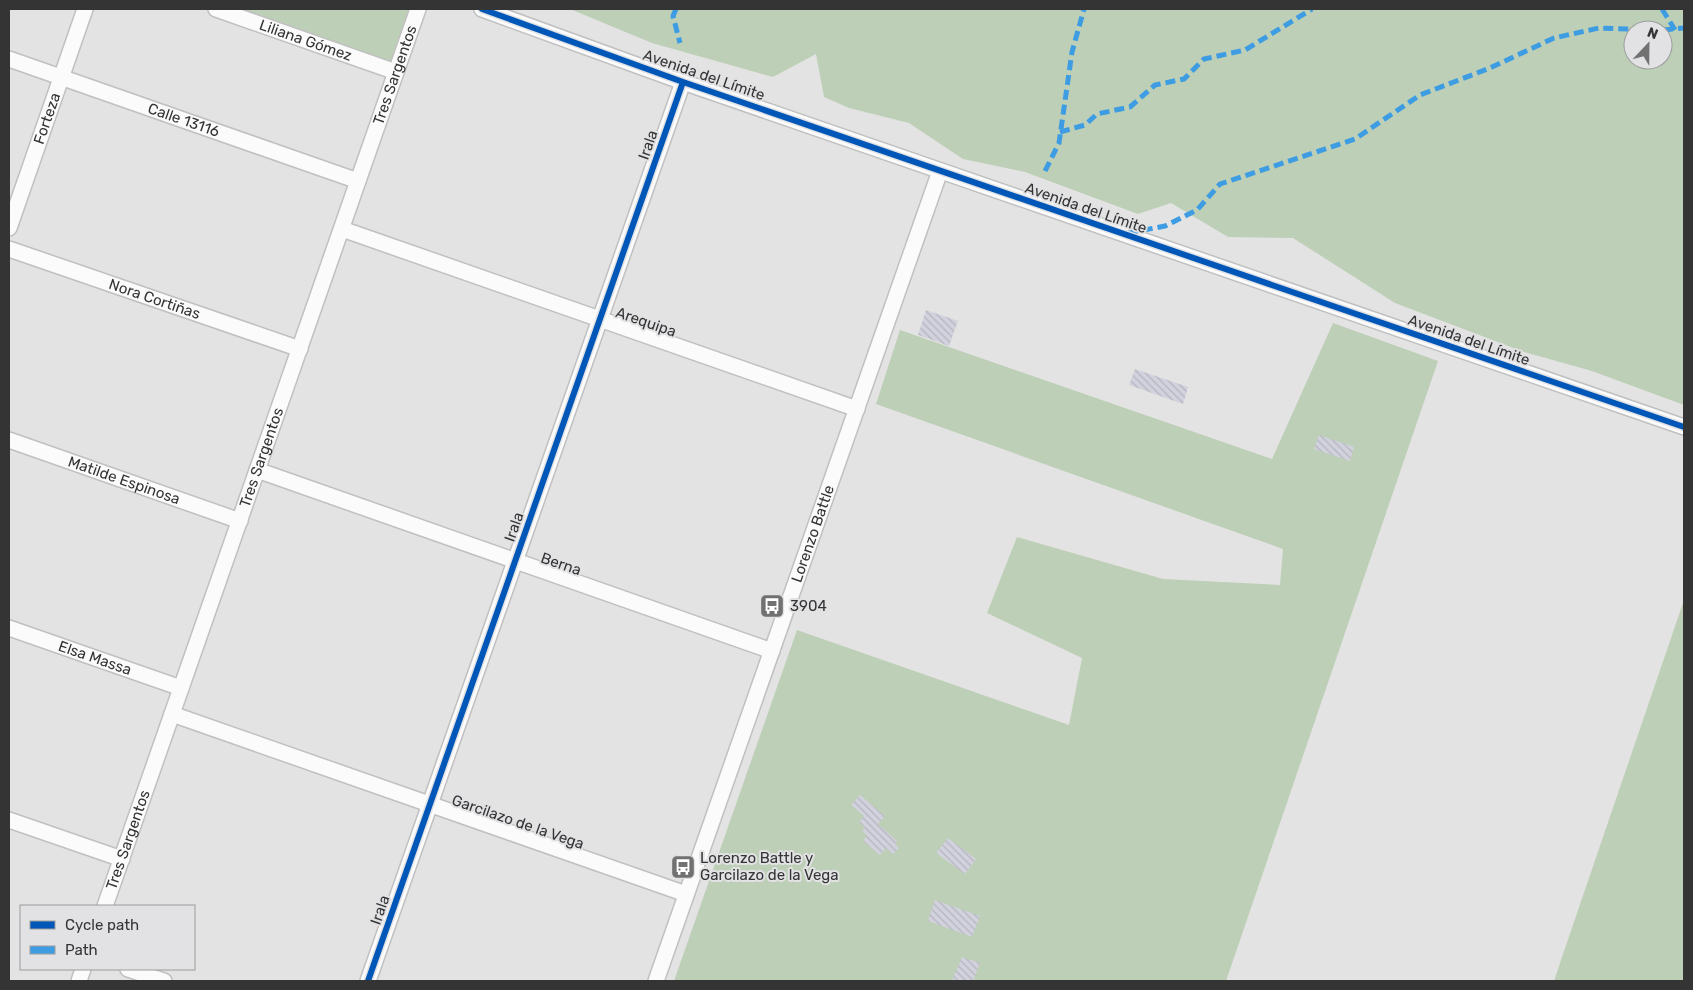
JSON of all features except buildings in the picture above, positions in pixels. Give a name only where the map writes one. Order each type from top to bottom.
[{"type":"street","name":"Forteza","points":[[9,228],[85,9]]},
{"type":"street","name":"Liliana Gómez","points":[[216,9],[396,72]]},
{"type":"street","name":"Tres Sargentos","points":[[105,905],[418,9]]},
{"type":"street","name":"Avenida del Límite","points":[[482,9],[683,82],[1684,427]]},
{"type":"street","name":"Calle 13116","points":[[9,59],[358,181]]},
{"type":"street","name":"Irala","points":[[368,981],[683,82]]},
{"type":"street","name":"Lorenzo Battle","points":[[656,981],[940,170]]},
{"type":"street","name":"Arequipa","points":[[342,229],[857,409]]},
{"type":"street","name":"Nora Cortiñas","points":[[9,248],[300,349]]},
{"type":"street","name":"Matilde Espinosa","points":[[9,440],[240,521]]},
{"type":"street","name":"Berna","points":[[258,470],[772,651]]},
{"type":"street","name":"Elsa Massa","points":[[9,628],[182,688]]},
{"type":"street","name":"Garcilazo de la Vega","points":[[172,714],[686,894]]},
{"type":"street","points":[[9,820],[122,860]]},
{"type":"street","points":[[131,970],[164,981]]},
{"type":"green space","points":[[216,9],[418,9],[396,72]]},
{"type":"green space","points":[[570,9],[1684,9],[1684,405],[1592,371],[1524,352],[1395,303],[1293,238],[1228,237],[1171,203],[1138,214],[1025,172],[963,159],[909,123],[849,108],[824,97],[816,54],[773,77],[652,43]]},
{"type":"green space","points":[[1333,323],[1438,361],[1226,981],[674,981],[797,630],[1069,725],[1082,658],[987,613],[1017,537],[1163,579],[1280,585],[1283,549],[876,404],[900,330],[1272,459]]},
{"type":"green space","points":[[1684,600],[1684,981],[1554,981],[1561,960]]},
{"type":"marked path","points":[[676,9],[673,16],[680,43]]},
{"type":"marked path","points":[[1045,171],[1059,143],[1072,52],[1084,9]]},
{"type":"marked path","points":[[1060,132],[1085,125],[1097,114],[1130,107],[1155,85],[1184,79],[1204,59],[1245,50],[1312,9]]},
{"type":"marked path","points":[[1662,9],[1675,30]]},
{"type":"marked path","points":[[1128,233],[1165,226],[1197,210],[1220,184],[1355,139],[1420,95],[1490,68],[1554,38],[1599,28],[1623,29]]},
{"type":"marked path","points":[[1673,29],[1684,28]]},
{"type":"cycle path","points":[[482,9],[683,82],[1684,427]]},
{"type":"cycle path","points":[[368,981],[683,82]]},
{"type":"place","name":"3904","points":[[772,606]]},
{"type":"place","name":"Lorenzo Battle y Garcilazo de la Vega","points":[[683,867]]}]
